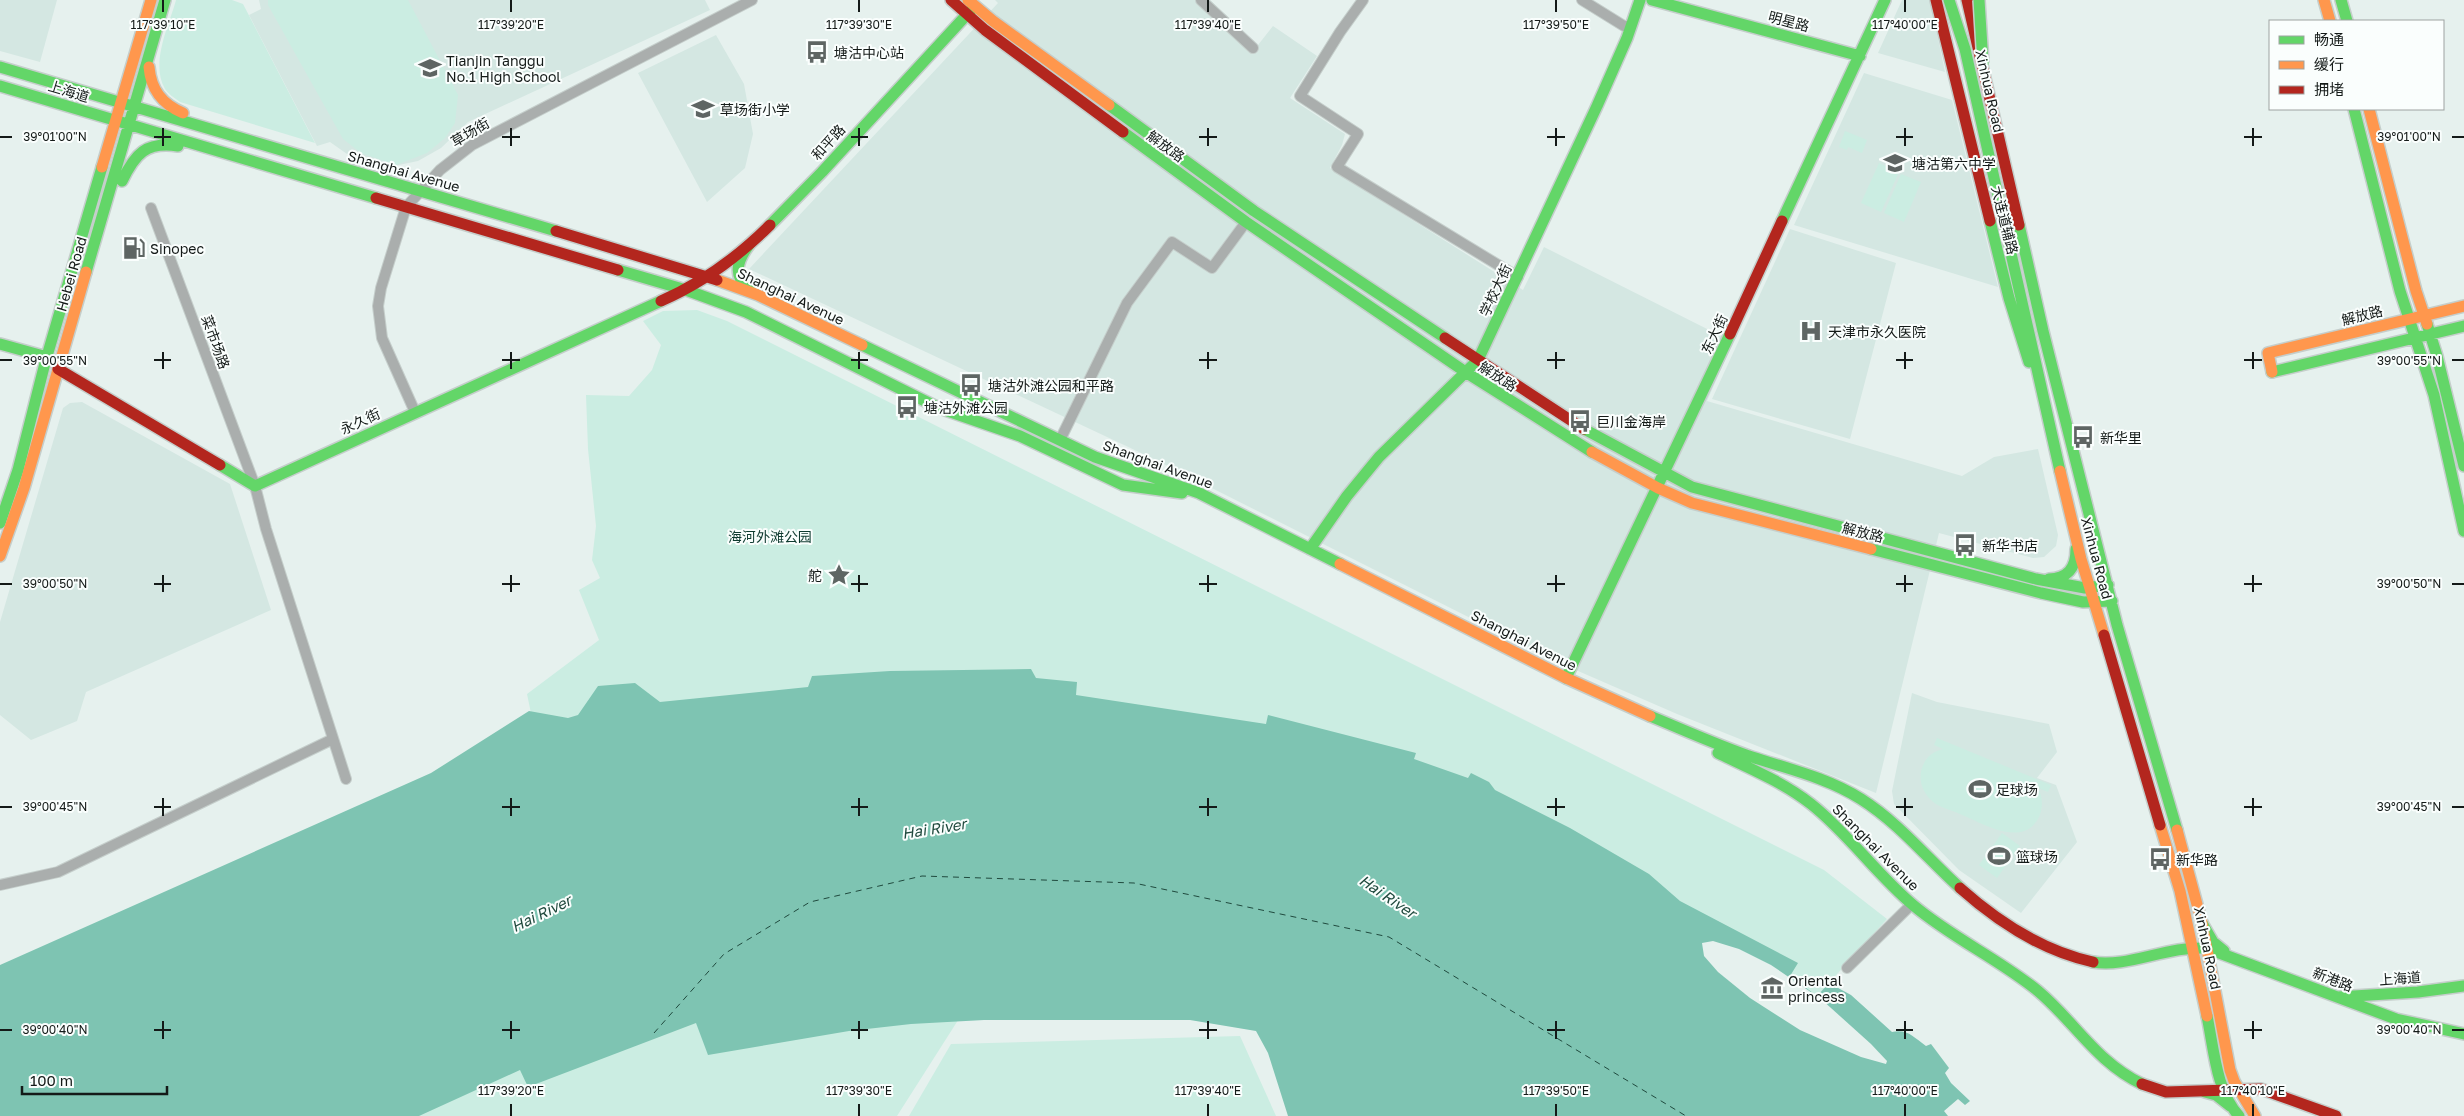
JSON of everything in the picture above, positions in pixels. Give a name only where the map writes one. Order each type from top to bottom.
[{"type":"main road","name":"Hebei Road","points":[[0,523],[18,470],[46,360],[107,151],[128,111],[131,71],[151,0]]},
{"type":"main road","name":"Hebei Road","points":[[0,556],[18,507],[104,213],[128,111],[151,47],[164,0]]},
{"type":"main road","name":"学校大街","points":[[1310,549],[1372,465],[1390,445],[1467,373],[1478,360],[1597,106],[1640,0]]},
{"type":"main road","name":"明星路","points":[[1652,0],[1860,56]]},
{"type":"main road","name":"东大街","points":[[1566,678],[1665,474],[1885,0]]},
{"type":"main road","name":"大连道辅路","points":[[1936,0],[2009,298],[2022,344],[2039,387]]},
{"type":"main road","name":"Xinhua Road","points":[[1949,0],[1965,49],[2030,334],[2039,387],[2076,538],[2095,594],[2102,631],[2127,710],[2188,922],[2216,1066],[2230,1106],[2239,1116]]},
{"type":"main road","name":"Xinhua Road","points":[[1967,0],[1984,62],[2043,332],[2101,556],[2095,594]]},
{"type":"main road","points":[[1977,0],[1984,62]]},
{"type":"main road","name":"大连道辅路","points":[[1977,0],[2049,320],[2057,384]]},
{"type":"main road","points":[[2324,0],[2330,20]]},
{"type":"main road","points":[[2341,0],[2347,20]]},
{"type":"main road","name":"和平路","points":[[686,290],[729,262],[822,172],[952,31],[965,4]]},
{"type":"main road","name":"解放路","points":[[965,4],[1246,222],[1467,373],[1571,440],[1658,488],[1692,503],[2059,597],[2095,594]]},
{"type":"main road","name":"解放路","points":[[965,4],[1001,27],[1254,211],[1590,432],[1665,474],[1692,487],[2063,585],[2112,601]]},
{"type":"main road","points":[[151,47],[150,79],[160,100],[177,111],[218,125],[256,144]]},
{"type":"main road","name":"Shanghai Avenue","points":[[0,67],[86,92],[128,111],[163,135],[686,290],[746,312],[939,408],[1020,436],[1123,485],[1135,488],[1174,491],[1200,500],[1563,682],[1768,777],[1811,804],[1912,904],[1962,942],[2033,987],[2090,1048],[2125,1076],[2145,1086],[2161,1090],[2201,1092],[2236,1086]]},
{"type":"main road","points":[[86,92],[101,92],[116,88],[131,71]]},
{"type":"main road","name":"上海道","points":[[0,86],[77,108],[128,111]]},
{"type":"main road","points":[[2354,110],[2400,291],[2434,395],[2464,531]]},
{"type":"main road","points":[[2370,110],[2416,291],[2431,335],[2464,466]]},
{"type":"main road","name":"Shanghai Avenue","points":[[128,111],[171,117],[256,144],[707,276],[758,295],[1119,467],[1199,492],[1566,678],[1712,741],[1834,784],[1858,797],[1890,821],[1947,876],[1987,910],[2018,930],[2068,954],[2091,962],[2109,962],[2168,949],[2192,946]]},
{"type":"main road","points":[[104,213],[115,198],[134,157],[154,146],[173,145],[225,159],[250,162]]},
{"type":"main road","points":[[749,244],[737,262],[737,273],[743,285],[758,295]]},
{"type":"main road","name":"永久街","points":[[255,486],[686,290]]},
{"type":"main road","name":"解放路","points":[[2416,338],[2272,373],[2268,354],[2464,306]]},
{"type":"main road","points":[[2416,338],[2464,326]]},
{"type":"main road","points":[[0,344],[46,360]]},
{"type":"main road","points":[[0,350],[46,360]]},
{"type":"main road","points":[[58,369],[255,486]]},
{"type":"main road","points":[[2036,579],[2060,578],[2070,574],[2076,563],[2076,538]]},
{"type":"main road","points":[[2095,594],[2109,611],[2117,625]]},
{"type":"main road","name":"Xinhua Road","points":[[2095,594],[2112,601],[2117,625],[2162,775],[2202,923],[2223,1040],[2236,1086],[2255,1116]]},
{"type":"main road","points":[[2059,597],[2082,609],[2102,631]]},
{"type":"main road","points":[[2168,949],[2183,937],[2188,922]]},
{"type":"main road","points":[[2202,923],[2217,946],[2237,958]]},
{"type":"main road","name":"新港路","points":[[2192,946],[2206,948],[2237,958],[2408,1023],[2464,1034]]},
{"type":"main road","name":"上海道","points":[[2338,996],[2418,992],[2464,986]]},
{"type":"main road","points":[[2216,1066],[2236,1086],[2261,1089],[2336,1116]]},
{"type":"main road","points":[[2201,1092],[2216,1095],[2230,1106]]},
{"type":"street","name":"草场街","points":[[415,412],[382,338],[378,306],[381,288],[406,207],[418,191],[457,155],[472,145],[752,0]]},
{"type":"street","points":[[1201,0],[1253,48]]},
{"type":"street","points":[[1363,0],[1340,32],[1300,96],[1358,134],[1337,167],[1518,277]]},
{"type":"street","points":[[1582,0],[1624,26],[1631,26]]},
{"type":"street","name":"菜市场路","points":[[151,208],[255,486],[266,529],[346,779]]},
{"type":"street","points":[[1060,440],[1127,303],[1172,242],[1212,268],[1246,222]]},
{"type":"street","points":[[0,885],[58,872],[333,739]]},
{"type":"street","points":[[1846,968],[1912,904]]},
{"type":"shaded area","points":[[0,0],[57,0],[40,62],[0,51]]},
{"type":"shaded area","name":"Tianjin Tanggu No.1 High School","points":[[259,0],[705,0],[710,10],[468,122],[441,148],[418,161],[389,167],[347,154],[330,142],[317,146],[249,15],[261,9]]},
{"type":"shaded area","points":[[995,0],[1210,0],[1258,45],[1273,26],[1317,56],[1290,98],[1345,134],[1342,145],[1330,168],[1523,290],[1544,247],[1733,342],[1707,401],[1962,476],[1994,457],[2038,449],[2058,535],[2056,546],[2044,557],[2033,558],[1939,533],[1876,793],[1677,714],[1562,664],[1156,460],[749,269],[998,3]]},
{"type":"shaded area","points":[[1902,0],[1930,0],[1945,72],[1878,53]]},
{"type":"shaded area","name":"草场街小学","points":[[716,35],[744,84],[753,134],[745,168],[707,202],[638,73]]},
{"type":"shaded area","name":"塘沽第六中学","points":[[1864,73],[1952,100],[1998,287],[1794,225]]},
{"type":"shaded area","name":"天津市永久医院","points":[[1790,229],[1896,263],[1850,439],[1712,399]]},
{"type":"shaded area","points":[[82,402],[230,484],[271,610],[86,692],[77,721],[31,740],[0,715],[0,622],[63,408],[70,403]]},
{"type":"shaded area","points":[[1912,693],[1937,702],[2049,724],[2057,752],[2037,778],[2056,785],[2077,842],[2021,913],[1959,870],[1894,804],[1892,791]]},
{"type":"green space","points":[[176,0],[232,0],[243,4],[315,143],[180,102],[168,93],[161,79],[159,68],[160,56],[165,33]]},
{"type":"green space","points":[[268,0],[408,0],[458,95],[455,123],[445,138],[427,153],[396,165],[361,153],[343,139],[268,5]]},
{"type":"green space","points":[[1845,131],[1867,140],[1862,153],[1848,147],[1847,150],[1839,147]]},
{"type":"green space","points":[[1879,163],[1899,172],[1881,212],[1861,203]]},
{"type":"green space","points":[[1901,174],[1921,182],[1904,222],[1884,213]]},
{"type":"green space","name":"海河外滩公园","points":[[697,310],[727,321],[1824,870],[1887,919],[1809,1005],[533,723],[527,694],[599,640],[579,590],[600,578],[592,560],[596,526],[588,449],[586,395],[629,396],[652,370],[661,345],[643,321],[663,311]]},
{"type":"green space","points":[[1937,738],[2051,785],[2048,792],[2038,788],[2042,799],[2041,810],[2039,817],[2032,826],[2023,831],[2002,831],[1933,802],[1925,792],[1921,777],[1924,763],[1935,752],[1943,749],[1934,745]]},
{"type":"green space","name":"篮球场","points":[[2002,833],[2020,846],[1997,878],[1979,865]]},
{"type":"green space","points":[[705,1014],[962,1014],[897,1116],[391,1116],[503,1068]]},
{"type":"green space","points":[[1240,1036],[1276,1116],[909,1116],[951,1044]]},
{"type":"water","name":"Hai River","points":[[1031,669],[1036,678],[1077,682],[1076,695],[1266,724],[1268,715],[1416,753],[1414,759],[1468,778],[1471,773],[1489,782],[1495,790],[1570,828],[1649,874],[1680,901],[1798,963],[1790,976],[1817,996],[1829,983],[1851,995],[1892,1032],[1906,1033],[1926,1046],[1931,1044],[1949,1068],[1945,1073],[1951,1083],[1970,1101],[1965,1105],[1958,1099],[1944,1111],[1948,1116],[1288,1116],[1268,1053],[1256,1031],[1190,1020],[984,1020],[911,1024],[849,1031],[708,1055],[696,1023],[528,1087],[520,1070],[419,1116],[0,1116],[0,965],[431,773],[529,711],[568,718],[578,715],[598,686],[635,683],[660,702],[808,687],[812,676],[890,671]]},
{"type":"pier","points":[[1713,941],[1739,949],[1771,965],[1821,999],[1871,1044],[1887,1061],[1886,1064],[1861,1057],[1800,1030],[1750,998],[1718,972],[1704,956],[1702,943]]},
{"type":"ferry route","points":[[654,1033],[724,954],[810,902],[922,876],[1134,883],[1389,937],[1686,1116]]},
{"type":"traffic: fast","points":[[86,272],[165,0]]},
{"type":"traffic: fast","points":[[1310,549],[1347,496],[1379,457],[1478,360],[1597,106],[1627,38],[1640,0]]},
{"type":"traffic: fast","points":[[1652,0],[1860,56]]},
{"type":"traffic: fast","points":[[1782,221],[1885,0]]},
{"type":"traffic: fast","points":[[1949,0],[1965,49],[2060,471]]},
{"type":"traffic: fast","points":[[1979,0],[1983,63]]},
{"type":"traffic: fast","points":[[2341,0],[2347,20]]},
{"type":"traffic: fast","points":[[770,225],[822,172],[972,9]]},
{"type":"traffic: fast","points":[[0,67],[556,231]]},
{"type":"traffic: fast","points":[[0,86],[376,198]]},
{"type":"traffic: fast","points":[[1109,105],[1254,211],[1445,338]]},
{"type":"traffic: fast","points":[[2354,110],[2400,291],[2434,395],[2464,531]]},
{"type":"traffic: fast","points":[[1123,132],[1246,222],[1467,373],[1592,452]]},
{"type":"traffic: fast","points":[[122,181],[132,163],[143,152],[158,146],[178,146]]},
{"type":"traffic: fast","points":[[0,523],[18,470],[45,363],[102,167]]},
{"type":"traffic: fast","points":[[1990,221],[2009,298],[2029,362]]},
{"type":"traffic: fast","points":[[2019,225],[2043,331],[2117,625],[2177,830]]},
{"type":"traffic: fast","points":[[749,245],[738,268],[744,285],[750,290]]},
{"type":"traffic: fast","points":[[618,270],[686,290],[746,312],[939,408],[1020,436],[1123,485],[1182,493]]},
{"type":"traffic: fast","points":[[220,465],[255,486],[661,301]]},
{"type":"traffic: fast","points":[[2427,324],[2437,356],[2464,466]]},
{"type":"traffic: fast","points":[[2272,372],[2464,326]]},
{"type":"traffic: fast","points":[[1566,678],[1730,334]]},
{"type":"traffic: fast","points":[[0,344],[47,357]]},
{"type":"traffic: fast","points":[[862,345],[1095,457],[1199,493],[1340,564]]},
{"type":"traffic: fast","points":[[1584,429],[1692,487],[2036,579],[2085,588],[2108,585]]},
{"type":"traffic: fast","points":[[1871,549],[2041,593],[2083,602],[2112,601]]},
{"type":"traffic: fast","points":[[2049,579],[2061,577],[2070,571],[2076,556],[2076,549]]},
{"type":"traffic: fast","points":[[1650,716],[1726,748],[1835,785],[1861,799],[1888,819],[1960,888]]},
{"type":"traffic: fast","points":[[1718,753],[1777,782],[1811,804],[1825,815],[1887,881],[1913,905],[1944,928],[2023,979],[2051,1003],[2112,1065],[2142,1084]]},
{"type":"traffic: fast","points":[[2202,923],[2213,942],[2224,951]]},
{"type":"traffic: fast","points":[[2093,962],[2120,962],[2177,950],[2206,948],[2396,1019],[2464,1034]]},
{"type":"traffic: fast","points":[[2338,997],[2418,992],[2464,986]]},
{"type":"traffic: fast","points":[[2207,1016],[2221,1082],[2231,1106],[2239,1116]]},
{"type":"traffic: fast","points":[[2205,1092],[2216,1095],[2230,1106]]},
{"type":"traffic: slow","points":[[102,167],[151,0]]},
{"type":"traffic: slow","points":[[968,0],[993,21],[1109,105]]},
{"type":"traffic: slow","points":[[2324,0],[2330,20]]},
{"type":"traffic: slow","points":[[149,67],[152,83],[159,95],[169,105],[183,113]]},
{"type":"traffic: slow","points":[[2369,110],[2416,291],[2427,324]]},
{"type":"traffic: slow","points":[[0,556],[24,488],[86,272]]},
{"type":"traffic: slow","points":[[717,280],[758,295],[862,345]]},
{"type":"traffic: slow","points":[[2272,372],[2268,353],[2464,306]]},
{"type":"traffic: slow","points":[[1592,452],[1658,488],[1692,503],[1871,549]]},
{"type":"traffic: slow","points":[[2060,471],[2081,559],[2104,635]]},
{"type":"traffic: slow","points":[[1340,564],[1566,678],[1650,716]]},
{"type":"traffic: slow","points":[[2160,825],[2180,891],[2207,1016]]},
{"type":"traffic: slow","points":[[2177,830],[2202,923],[2230,1070],[2234,1081],[2255,1116]]},
{"type":"traffic: jam","points":[[951,0],[985,30],[1123,132]]},
{"type":"traffic: jam","points":[[1936,0],[1990,221]]},
{"type":"traffic: jam","points":[[1967,0],[2019,225]]},
{"type":"traffic: jam","points":[[376,198],[618,270]]},
{"type":"traffic: jam","points":[[1730,334],[1782,221]]},
{"type":"traffic: jam","points":[[661,301],[691,286],[719,268],[770,225]]},
{"type":"traffic: jam","points":[[556,231],[717,280]]},
{"type":"traffic: jam","points":[[1445,338],[1584,429]]},
{"type":"traffic: jam","points":[[58,369],[220,465]]},
{"type":"traffic: jam","points":[[2104,635],[2160,825]]},
{"type":"traffic: jam","points":[[1960,888],[1989,912],[2022,933],[2056,950],[2093,962]]},
{"type":"traffic: jam","points":[[2142,1084],[2166,1092],[2261,1089],[2336,1116]]},
{"type":"place","name":"塘沽中心站","points":[[817,52]]},
{"type":"place","name":"Tianjin Tanggu No.1 High School","points":[[430,68]]},
{"type":"place","name":"草场街小学","points":[[703,109]]},
{"type":"place","name":"塘沽第六中学","points":[[1895,163]]},
{"type":"place","name":"Sinopec","points":[[134,248]]},
{"type":"place","name":"天津市永久医院","points":[[1811,331]]},
{"type":"place","name":"塘沽外滩公园和平路","points":[[971,385]]},
{"type":"place","name":"塘沽外滩公园","points":[[907,407]]},
{"type":"place","name":"巨川金海岸","points":[[1580,421]]},
{"type":"place","name":"新华里","points":[[2083,437]]},
{"type":"place","name":"新华书店","points":[[1965,545]]},
{"type":"place","name":"舵","points":[[839,575]]},
{"type":"place","name":"足球场","points":[[1980,789]]},
{"type":"place","name":"篮球场","points":[[1999,856]]},
{"type":"place","name":"新华路","points":[[2160,859]]},
{"type":"place","name":"Oriental princess","points":[[1772,988]]}]
